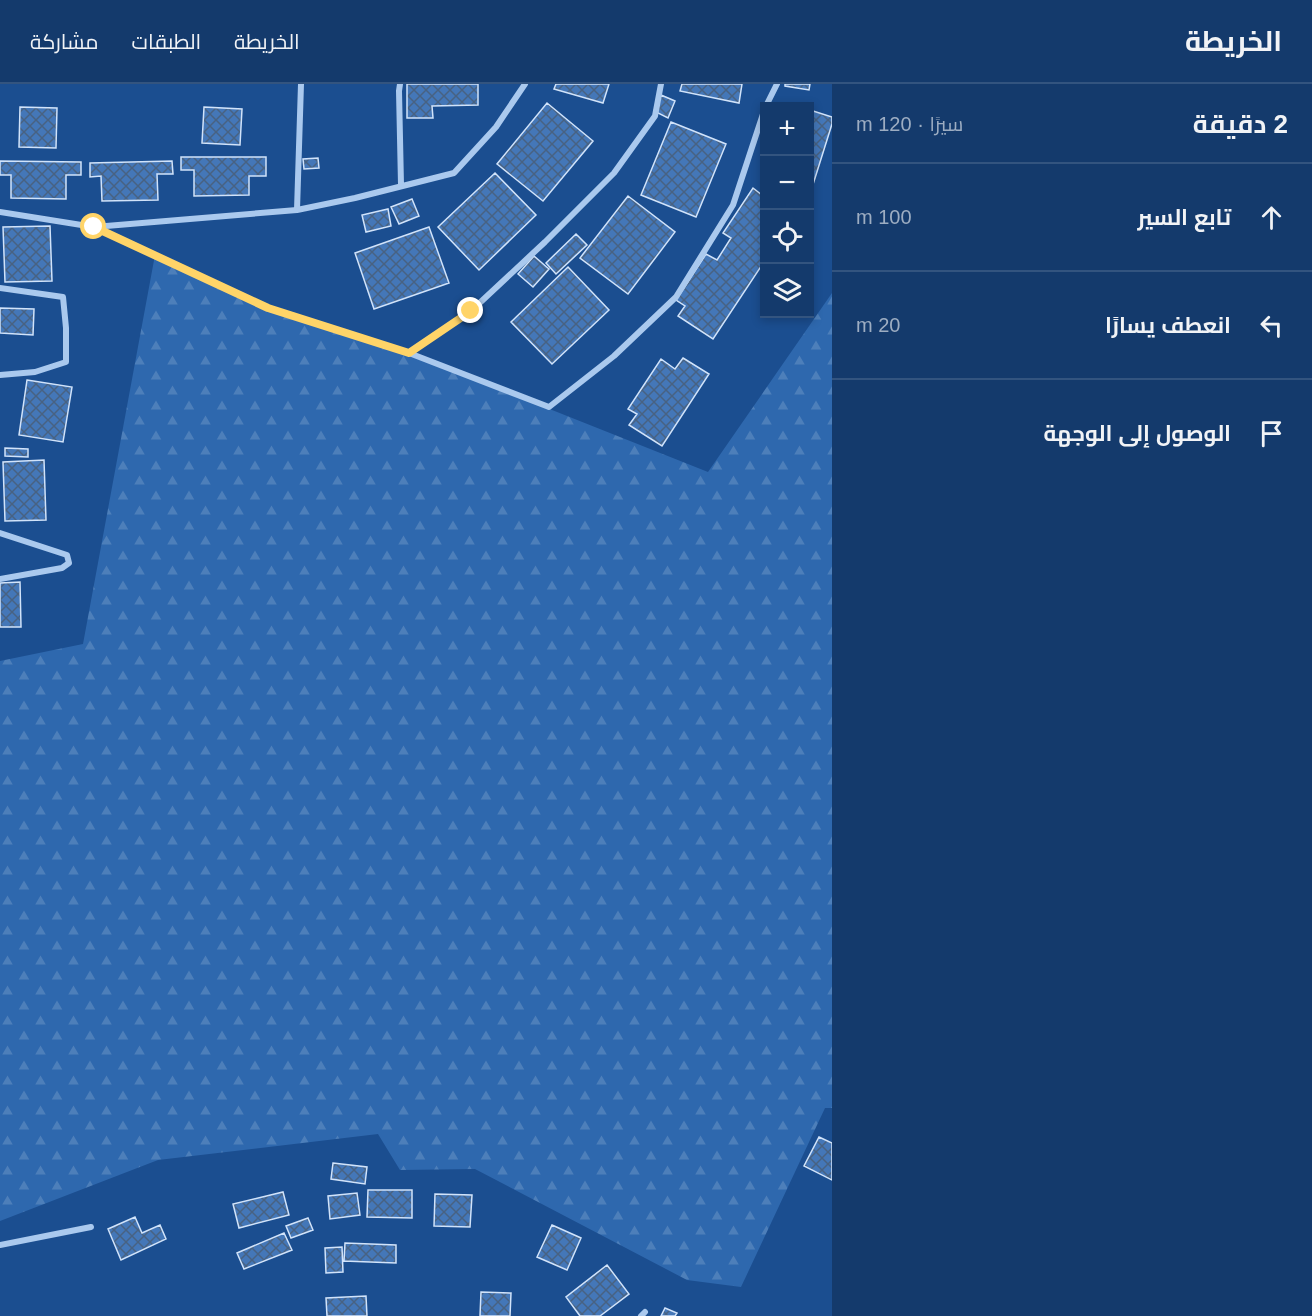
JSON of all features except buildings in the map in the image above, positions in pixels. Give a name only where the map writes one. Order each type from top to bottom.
[{"type":"street","points":[[297,210],[301,84]]},
{"type":"street","points":[[400,84],[401,185]]},
{"type":"street","points":[[0,212],[94,227],[297,210],[355,198],[454,173],[496,127],[525,84]]},
{"type":"street","points":[[409,353],[471,311],[614,173],[655,116],[661,84]]},
{"type":"street","points":[[768,102],[777,84]]},
{"type":"street","points":[[94,227],[268,308],[409,353],[549,407],[614,356],[676,297],[733,205],[760,126]]},
{"type":"street","points":[[0,288],[63,297],[66,328],[66,362],[35,372],[0,375]]},
{"type":"street","points":[[0,532],[68,555],[69,563],[62,568],[0,579]]},
{"type":"street","points":[[0,1245],[91,1227]]},
{"type":"green space","points":[[155,255],[268,308],[409,353],[708,472],[832,293],[832,1108],[825,1108],[741,1287],[687,1280],[475,1169],[400,1170],[378,1134],[158,1160],[0,1221],[0,661],[83,644]]},
{"type":"route","points":[[94,227],[268,308],[409,353],[471,311]]}]
